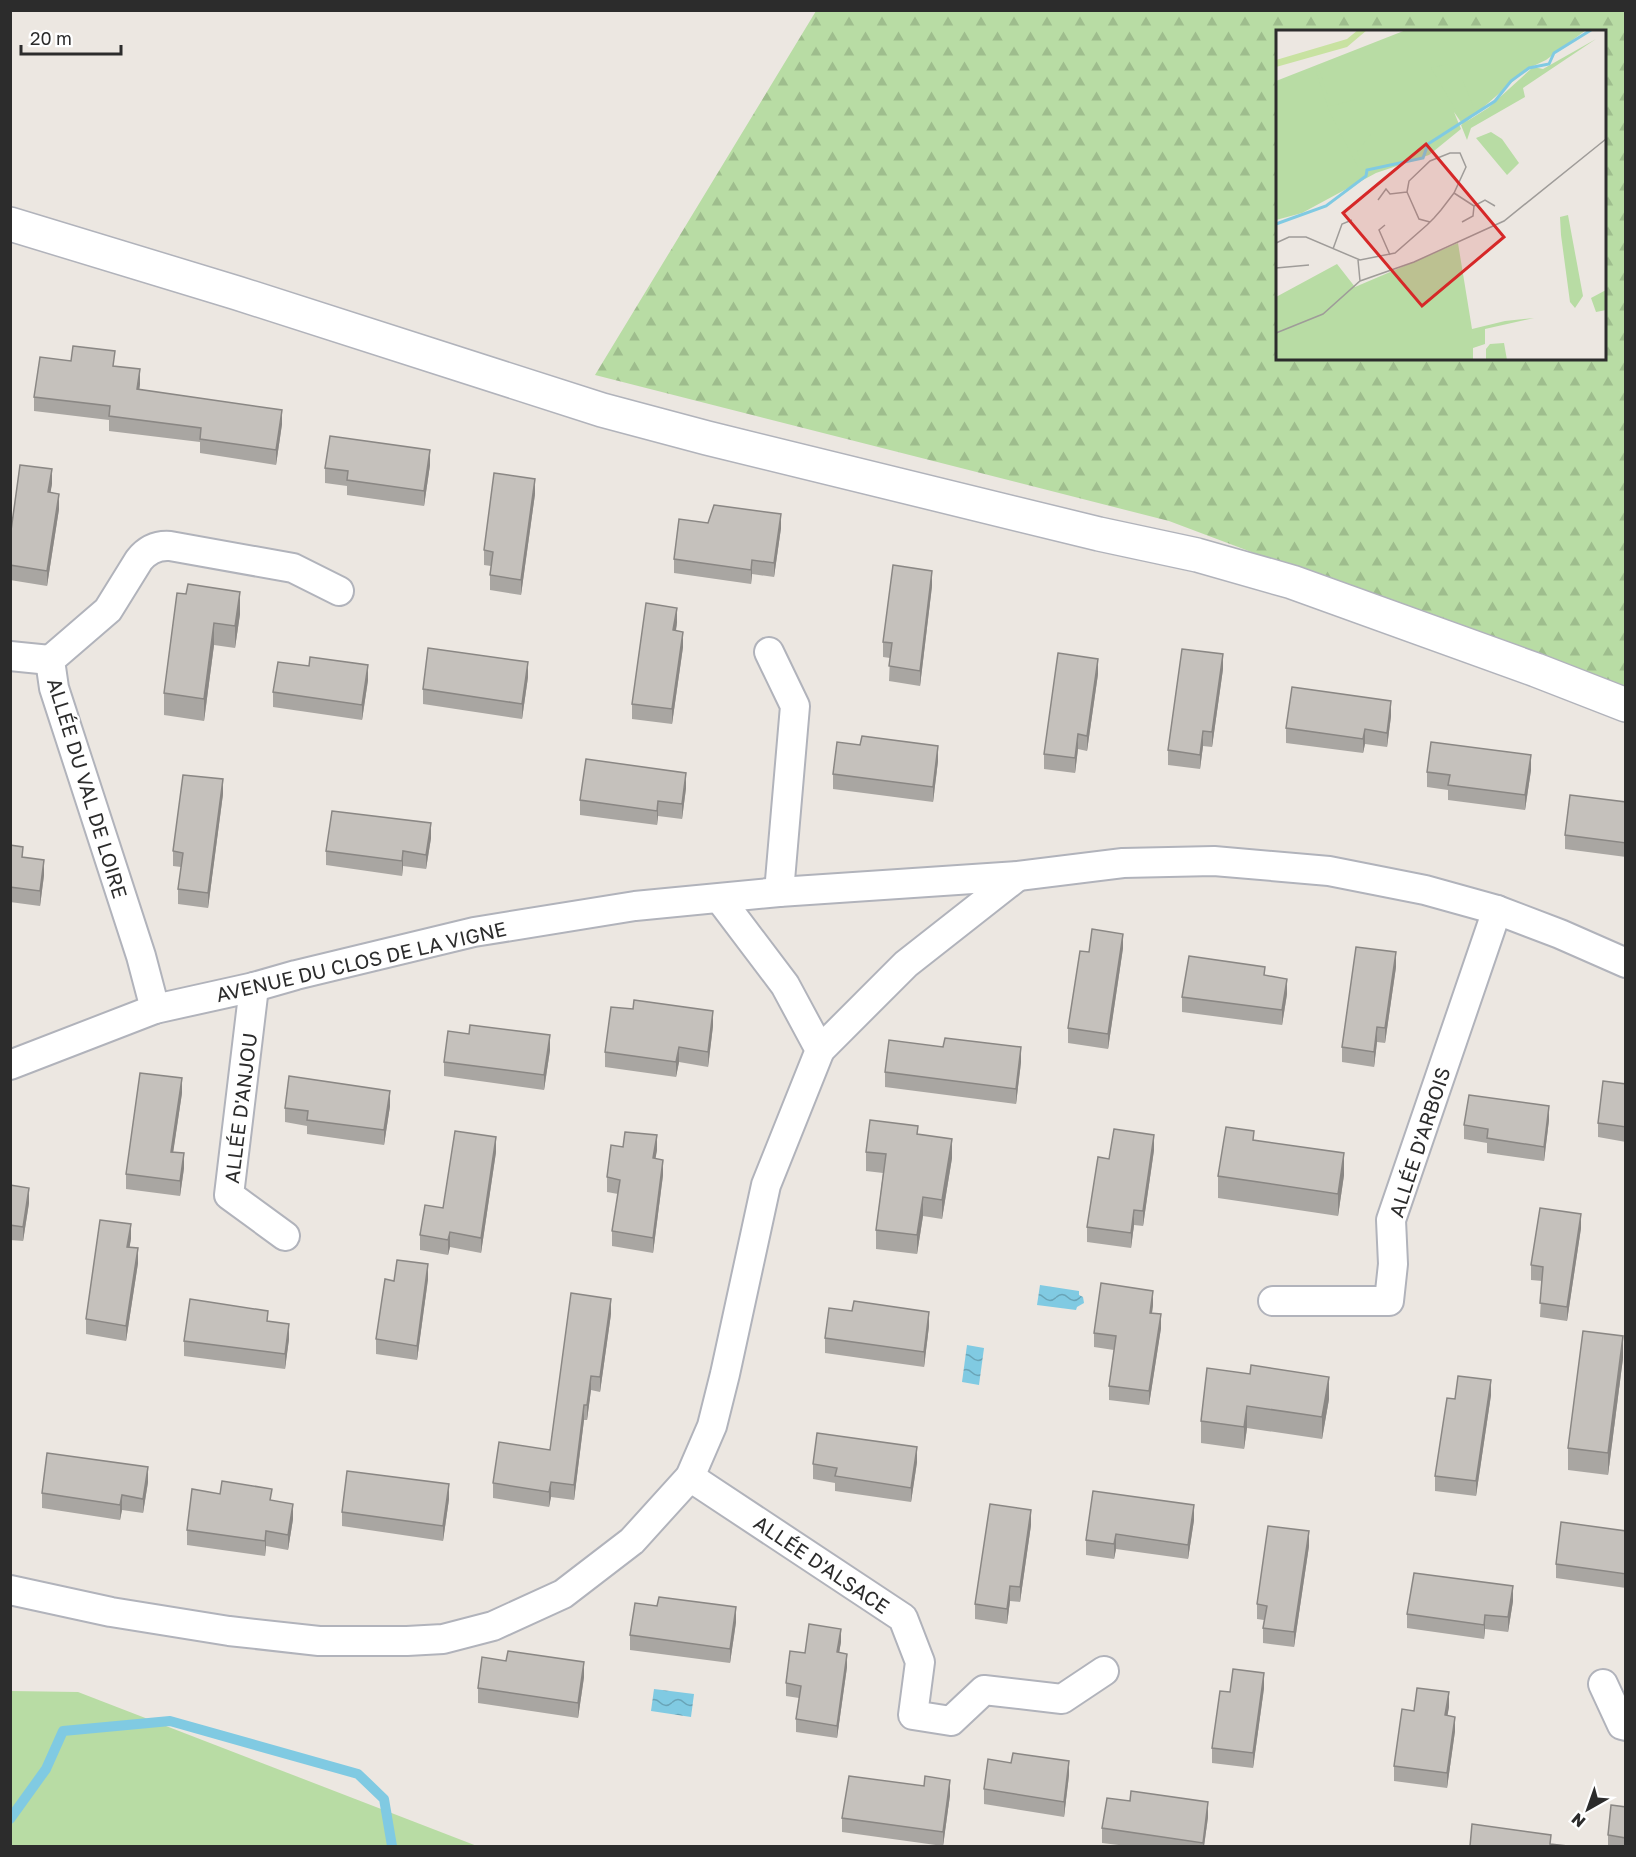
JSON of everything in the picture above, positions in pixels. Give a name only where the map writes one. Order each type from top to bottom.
[{"type":"street","points":[[10,224],[237,293],[602,410],[1099,534],[1197,555],[1292,582],[1626,705]]},
{"type":"street","name":"ALLÉE DU VAL DE LOIRE","points":[[155,1009],[141,956],[54,688],[50,660],[108,610],[139,560],[157,547],[170,546],[293,567],[339,591]]},
{"type":"street","points":[[770,652],[795,706],[779,892]]},
{"type":"street","points":[[10,656],[50,660]]},
{"type":"street","name":"AVENUE DU CLOS DE LA VIGNE","points":[[10,1065],[155,1009],[254,987],[474,932],[624,908],[779,892],[1018,876],[1123,864],[1254,863],[1329,871],[1425,890],[1497,910],[1626,963]]},
{"type":"street","points":[[10,1590],[111,1612],[266,1636],[320,1641],[444,1639],[493,1626],[563,1594],[632,1541],[690,1477],[712,1426],[766,1185],[820,1050],[906,964],[1018,876]]},
{"type":"street","points":[[720,899],[774,969],[820,1050]]},
{"type":"street","name":"ALLÉE D'ARBOIS","points":[[1273,1300],[1389,1301],[1393,1264],[1391,1220],[1497,910]]},
{"type":"street","name":"ALLÉE D'ANJOU","points":[[254,987],[229,1195],[285,1236]]},
{"type":"street","name":"ALLÉE D'ALSACE","points":[[690,1477],[903,1618],[920,1662],[913,1715],[951,1721],[984,1690],[1062,1700],[1104,1671]]},
{"type":"street","points":[[1603,1684],[1622,1725],[1626,1726]]},
{"type":"green space","points":[[816,11],[1625,11],[1625,692],[1169,521],[595,375]]},
{"type":"green space","points":[[11,1691],[78,1692],[477,1846],[11,1846]]},
{"type":"water","points":[[1040,1285],[1079,1291],[1084,1303],[1076,1310],[1037,1305]]},
{"type":"water","points":[[967,1345],[984,1348],[979,1385],[962,1382]]},
{"type":"water","points":[[654,1689],[694,1694],[691,1717],[651,1711]]},
{"type":"building","points":[[73,346],[115,351],[113,366],[140,369],[137,389],[282,410],[276,450],[200,439],[201,428],[109,416],[110,406],[34,397],[40,357],[71,361]]},
{"type":"building","points":[[330,436],[430,450],[424,491],[347,480],[348,471],[325,468]]},
{"type":"building","points":[[20,465],[52,469],[48,492],[59,494],[47,571],[10,565],[10,538]]},
{"type":"building","points":[[494,473],[535,479],[521,580],[490,575],[493,552],[484,550]]},
{"type":"building","points":[[714,505],[781,514],[774,563],[752,560],[751,570],[674,559],[679,519],[708,523]]},
{"type":"building","points":[[893,565],[932,571],[920,671],[889,666],[892,643],[883,642]]},
{"type":"building","points":[[188,584],[240,592],[235,626],[214,623],[204,699],[164,693],[177,593],[186,594]]},
{"type":"building","points":[[646,603],[677,608],[673,630],[683,632],[672,709],[632,704]]},
{"type":"building","points":[[428,648],[528,662],[522,704],[423,689]]},
{"type":"building","points":[[1182,649],[1223,654],[1212,732],[1203,731],[1200,755],[1168,750]]},
{"type":"building","points":[[1058,653],[1098,659],[1087,736],[1078,734],[1075,758],[1044,754]]},
{"type":"building","points":[[310,657],[368,665],[362,705],[273,692],[278,662],[309,666]]},
{"type":"building","points":[[1292,687],[1391,701],[1387,733],[1365,729],[1363,739],[1286,728]]},
{"type":"building","points":[[862,736],[938,746],[933,787],[833,774],[837,742],[860,745]]},
{"type":"building","points":[[1431,742],[1531,755],[1525,795],[1448,785],[1450,775],[1427,772]]},
{"type":"building","points":[[586,759],[686,773],[682,804],[658,801],[657,811],[580,800]]},
{"type":"building","points":[[183,775],[223,779],[208,893],[178,889],[183,853],[173,851]]},
{"type":"building","points":[[1570,795],[1626,802],[1626,843],[1565,835]]},
{"type":"building","points":[[332,811],[431,823],[426,855],[403,851],[402,861],[326,851]]},
{"type":"building","points":[[10,845],[23,847],[22,857],[44,860],[40,891],[10,887]]},
{"type":"building","points":[[1092,929],[1123,934],[1108,1034],[1068,1028],[1080,951],[1089,952]]},
{"type":"building","points":[[1356,947],[1396,952],[1385,1028],[1377,1027],[1374,1052],[1342,1047]]},
{"type":"building","points":[[1189,956],[1265,967],[1264,975],[1287,979],[1282,1010],[1182,997]]},
{"type":"building","points":[[634,1000],[713,1011],[708,1052],[679,1047],[676,1062],[605,1052],[611,1007],[633,1009]]},
{"type":"building","points":[[470,1025],[550,1035],[544,1075],[444,1062],[448,1031],[469,1034]]},
{"type":"building","points":[[945,1038],[1021,1047],[1016,1089],[885,1072],[889,1040],[943,1047]]},
{"type":"building","points":[[140,1073],[182,1078],[171,1152],[184,1153],[180,1181],[126,1174]]},
{"type":"building","points":[[289,1076],[390,1091],[384,1130],[307,1120],[308,1111],[285,1108]]},
{"type":"building","points":[[1603,1081],[1626,1084],[1626,1127],[1598,1123]]},
{"type":"building","points":[[1469,1095],[1549,1106],[1544,1147],[1487,1138],[1488,1129],[1464,1125]]},
{"type":"building","points":[[870,1120],[918,1126],[917,1134],[952,1139],[942,1200],[923,1197],[917,1235],[876,1230],[886,1154],[866,1152]]},
{"type":"building","points":[[1226,1127],[1254,1131],[1253,1140],[1344,1153],[1338,1194],[1218,1176]]},
{"type":"building","points":[[1114,1129],[1154,1135],[1143,1211],[1134,1210],[1131,1233],[1087,1227],[1098,1157],[1109,1159]]},
{"type":"building","points":[[455,1131],[496,1137],[481,1238],[450,1232],[448,1240],[420,1235],[425,1205],[443,1208]]},
{"type":"building","points":[[625,1132],[657,1135],[653,1158],[663,1160],[653,1238],[612,1231],[620,1180],[607,1177],[611,1145],[623,1147]]},
{"type":"building","points":[[10,1185],[29,1188],[23,1227],[10,1225]]},
{"type":"building","points":[[1540,1208],[1581,1214],[1567,1307],[1540,1303],[1543,1267],[1531,1265]]},
{"type":"building","points":[[100,1220],[131,1224],[127,1247],[138,1248],[126,1326],[86,1319]]},
{"type":"building","points":[[397,1260],[428,1264],[417,1346],[376,1339],[385,1279],[394,1281]]},
{"type":"building","points":[[1101,1283],[1153,1291],[1150,1313],[1161,1314],[1149,1391],[1109,1386],[1116,1336],[1094,1333]]},
{"type":"building","points":[[571,1293],[611,1299],[600,1377],[591,1376],[587,1405],[584,1405],[574,1485],[551,1482],[549,1492],[493,1483],[499,1442],[550,1450]]},
{"type":"building","points":[[190,1299],[268,1311],[267,1321],[289,1324],[285,1354],[184,1341]]},
{"type":"building","points":[[854,1301],[929,1312],[924,1352],[825,1338],[829,1308],[852,1311]]},
{"type":"building","points":[[1583,1331],[1623,1336],[1608,1453],[1568,1448]]},
{"type":"building","points":[[1251,1365],[1329,1377],[1322,1417],[1247,1406],[1244,1427],[1201,1421],[1207,1368],[1250,1374]]},
{"type":"building","points":[[1458,1376],[1491,1380],[1476,1481],[1435,1476],[1447,1398],[1455,1399]]},
{"type":"building","points":[[817,1433],[917,1447],[911,1488],[835,1476],[837,1468],[813,1464]]},
{"type":"building","points":[[47,1453],[148,1467],[143,1499],[122,1495],[120,1505],[42,1493]]},
{"type":"building","points":[[347,1471],[449,1484],[443,1526],[342,1512]]},
{"type":"building","points":[[222,1481],[272,1489],[270,1500],[293,1504],[288,1535],[266,1531],[265,1541],[187,1530],[192,1489],[220,1494]]},
{"type":"building","points":[[1093,1491],[1194,1505],[1188,1545],[1116,1534],[1114,1544],[1086,1540]]},
{"type":"building","points":[[990,1504],[1031,1510],[1020,1587],[1010,1586],[1007,1609],[975,1604]]},
{"type":"building","points":[[1561,1522],[1626,1531],[1626,1574],[1556,1564]]},
{"type":"building","points":[[1268,1526],[1309,1531],[1294,1632],[1263,1628],[1267,1606],[1257,1604]]},
{"type":"building","points":[[1414,1573],[1513,1586],[1508,1617],[1485,1615],[1484,1625],[1407,1614]]},
{"type":"building","points":[[659,1597],[736,1607],[730,1649],[630,1635],[635,1603],[657,1606]]},
{"type":"building","points":[[809,1624],[841,1629],[837,1652],[847,1654],[837,1726],[796,1719],[801,1686],[786,1683],[790,1651],[805,1653]]},
{"type":"building","points":[[508,1651],[584,1662],[578,1703],[478,1688],[482,1657],[506,1661]]},
{"type":"building","points":[[1233,1669],[1264,1673],[1253,1753],[1212,1748],[1220,1691],[1230,1692]]},
{"type":"building","points":[[1417,1688],[1449,1692],[1445,1715],[1455,1717],[1447,1773],[1394,1766],[1402,1709],[1414,1711]]},
{"type":"building","points":[[1013,1753],[1069,1761],[1064,1802],[984,1789],[988,1759],[1011,1763]]},
{"type":"building","points":[[849,1776],[924,1786],[925,1776],[950,1780],[943,1832],[842,1818]]},
{"type":"building","points":[[1131,1791],[1208,1802],[1203,1843],[1102,1828],[1107,1798],[1130,1801]]},
{"type":"building","points":[[1611,1805],[1626,1807],[1626,1838],[1608,1835]]},
{"type":"building","points":[[1472,1824],[1551,1835],[1550,1844],[1568,1846],[1470,1846]]},
{"type":"waterway","points":[[10,1819],[46,1769],[63,1731],[170,1721],[358,1774],[384,1799],[392,1846]]}]
